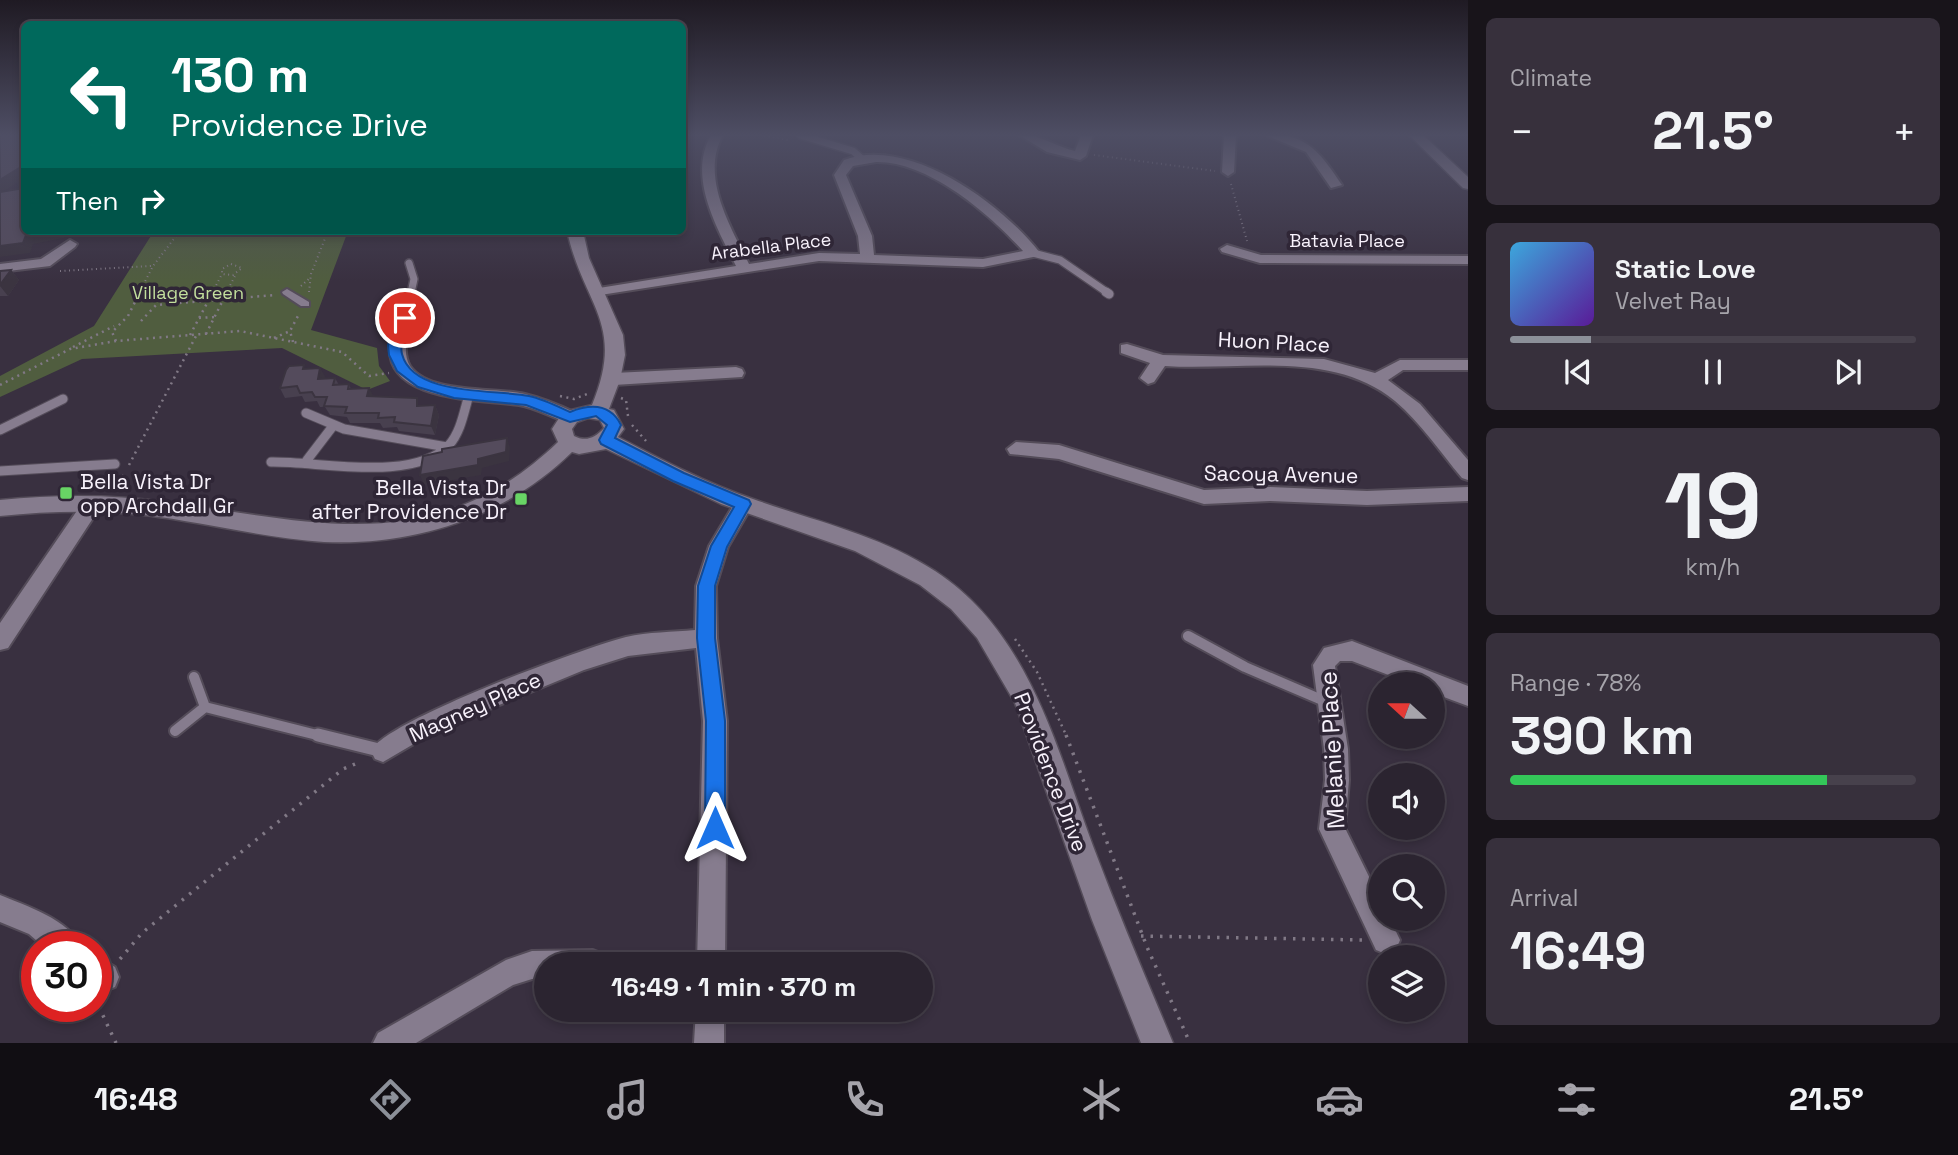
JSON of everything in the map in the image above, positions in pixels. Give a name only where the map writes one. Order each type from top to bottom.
[{"type":"street","points":[[711,184],[713,197],[744,268]]},
{"type":"street","points":[[843,184],[865,236],[867,258]]},
{"type":"street","points":[[947,184],[1013,230],[1033,253]]},
{"type":"street","points":[[576,235],[616,339],[618,354],[614,379],[599,411]]},
{"type":"street","points":[[0,268],[45,263],[70,244]]},
{"type":"street","name":"Batavia Place","points":[[1227,250],[1260,259],[1468,260]]},
{"type":"street","name":"Arabella Place","points":[[599,293],[819,257],[983,263],[1033,253]]},
{"type":"street","points":[[45,263],[60,271]]},
{"type":"street","points":[[287,292],[305,304]]},
{"type":"street","points":[[405,318],[395,345],[402,368],[423,384],[469,395],[528,401],[570,417]]},
{"type":"street","name":"Huon Place","points":[[1127,349],[1161,360],[1313,364],[1345,368],[1376,380],[1409,404],[1468,473]]},
{"type":"street","points":[[1148,378],[1161,360]]},
{"type":"street","points":[[1376,380],[1400,365],[1468,365]]},
{"type":"street","points":[[614,379],[719,383],[736,373]]},
{"type":"street","points":[[587,411],[599,411],[610,418],[614,425],[606,440],[591,447],[569,443],[562,433],[564,424],[570,417],[587,411]]},
{"type":"street","name":"Providence Drive","points":[[606,440],[692,483],[891,556],[930,579],[962,607],[999,650],[1024,694],[1126,974],[1157,1043]]},
{"type":"street","points":[[0,508],[92,504],[145,507],[323,533],[383,531],[447,517],[495,498],[545,468],[569,443]]},
{"type":"street","name":"Sacoya Avenue","points":[[1016,449],[1059,452],[1204,497],[1270,494],[1367,498],[1468,494]]},
{"type":"street","points":[[0,641],[92,504]]},
{"type":"street","points":[[710,952],[715,721],[706,638],[706,586],[719,546],[744,504]]},
{"type":"street","name":"Magney Place","points":[[383,751],[426,724],[580,662],[628,646],[706,638]]},
{"type":"street","name":"Melanie Place","points":[[1386,940],[1332,829],[1337,780],[1324,666],[1330,655],[1339,651],[1352,651],[1468,696]]},
{"type":"street","points":[[0,908],[46,931]]},
{"type":"street","points":[[388,1043],[506,974],[534,965]]},
{"type":"street","points":[[709,1043],[710,1022]]},
{"type":"lane","points":[[1033,253],[1060,260],[1108,294]]},
{"type":"lane","points":[[405,318],[414,279],[409,262]]},
{"type":"lane","points":[[271,462],[307,460],[388,467],[416,463],[448,447],[457,434],[469,395]]},
{"type":"lane","points":[[0,430],[63,399]]},
{"type":"lane","points":[[306,413],[333,426],[369,431],[409,443],[448,447]]},
{"type":"lane","points":[[307,460],[333,426]]},
{"type":"lane","points":[[0,471],[115,464]]},
{"type":"lane","points":[[1188,635],[1245,667],[1329,703]]},
{"type":"lane","points":[[176,731],[205,707],[194,677]]},
{"type":"lane","name":"Magney Place","points":[[205,707],[383,751]]},
{"type":"path","points":[[1231,184],[1248,247],[1244,254]]},
{"type":"path","points":[[116,341],[112,332],[133,309],[153,266],[177,235]]},
{"type":"path","points":[[274,338],[290,331],[305,304],[311,276],[326,235]]},
{"type":"path","points":[[190,335],[225,267],[240,265],[242,268],[236,274],[206,334]]},
{"type":"path","points":[[60,271],[153,266]]},
{"type":"path","points":[[222,274],[236,274]]},
{"type":"path","points":[[141,321],[156,304],[287,292],[298,288],[311,276]]},
{"type":"path","points":[[200,318],[215,317]]},
{"type":"path","points":[[0,385],[119,324]]},
{"type":"path","points":[[70,349],[116,341],[240,331],[342,352],[369,376],[387,373]]},
{"type":"path","points":[[290,331],[293,342]]},
{"type":"path","points":[[116,488],[197,334]]},
{"type":"path","points":[[622,398],[626,400],[627,416],[634,429],[655,446]]},
{"type":"path","points":[[1013,637],[1029,656],[1053,702],[1159,982],[1190,1043]]},
{"type":"path","points":[[112,962],[142,933],[343,769],[383,751]]},
{"type":"path","points":[[1141,936],[1386,940]]},
{"type":"path","points":[[106,1022],[116,1043]]},
{"type":"green space","name":"Village Green","points":[[151,235],[347,235],[311,330],[377,348],[379,366],[390,381],[367,390],[282,348],[82,359],[0,397],[0,376],[94,326]]},
{"type":"building","points":[[21,188],[21,235],[26,235],[23,243],[0,246],[0,192]]},
{"type":"building","points":[[11,270],[0,285],[0,271]]},
{"type":"building","points":[[304,365],[303,369],[320,368],[318,379],[335,378],[333,385],[349,384],[348,389],[369,388],[367,396],[417,398],[417,406],[435,405],[431,426],[394,422],[395,417],[378,418],[379,413],[345,413],[347,407],[324,406],[327,397],[315,397],[312,392],[300,393],[297,386],[280,388],[289,366]]},
{"type":"building","points":[[507,438],[506,452],[478,459],[478,465],[420,475],[423,456],[442,452],[442,449]]},
{"type":"place","name":"Bella Vista Dr opp Archdall Gr","points":[[66,493]]},
{"type":"place","name":"Bella Vista Dr after Providence Dr","points":[[521,499]]},
{"type":"route","points":[[405,318],[395,345],[395,355],[402,368],[423,384],[454,393],[528,401],[570,417],[587,411],[599,411],[607,415],[614,425],[610,437],[606,440],[679,477],[744,504],[719,546],[706,586],[706,638],[715,721],[715,828]]}]
